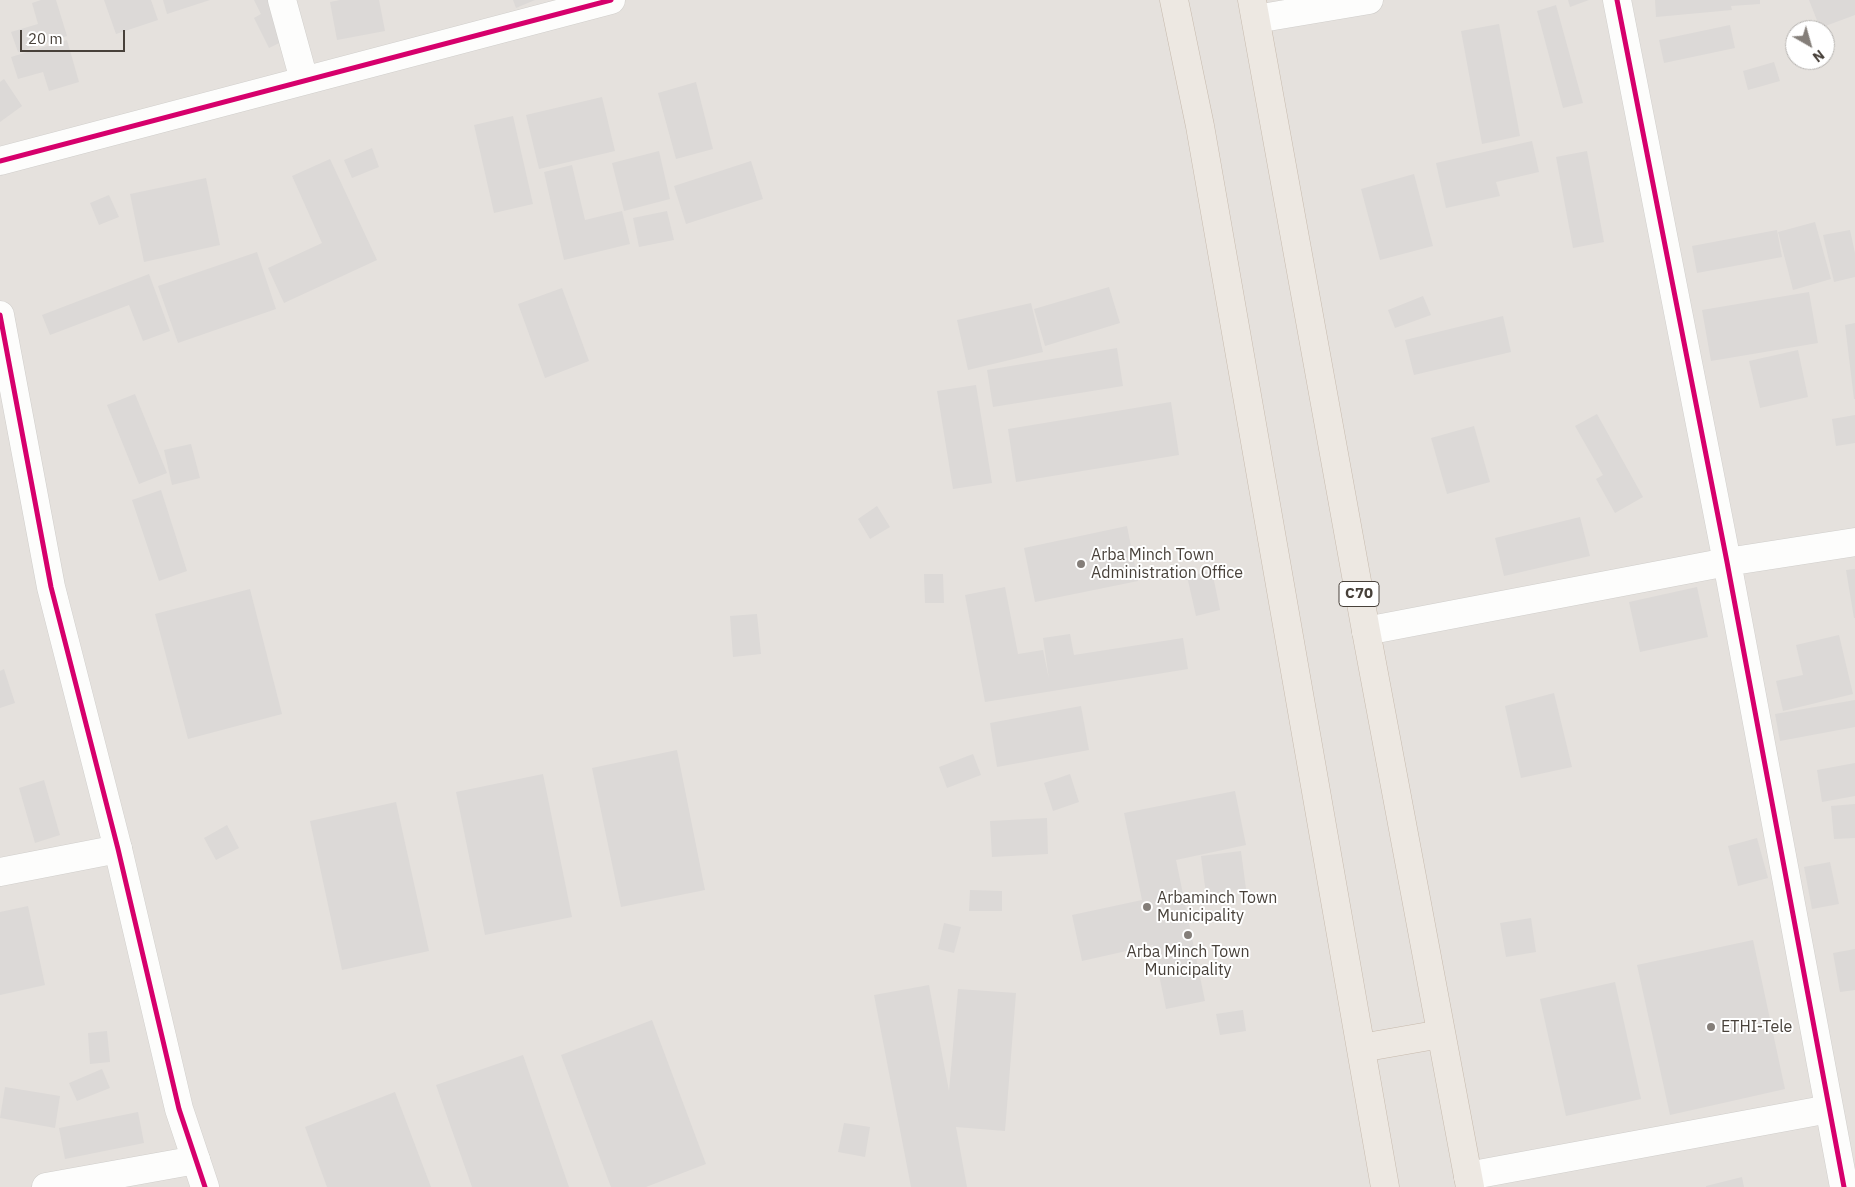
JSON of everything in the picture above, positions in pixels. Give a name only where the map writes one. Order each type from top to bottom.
[{"type":"highway","points":[[1174,0],[1202,136],[1385,1187]]},
{"type":"highway","name":"C70","points":[[1254,9],[1366,631],[1469,1182]]},
{"type":"highway","points":[[1361,1048],[1441,1034]]},
{"type":"street","points":[[282,0],[304,80]]},
{"type":"street","points":[[0,161],[611,0]]},
{"type":"street","points":[[1254,9],[1368,0]]},
{"type":"street","points":[[1617,0],[1727,562],[1844,1187]]},
{"type":"street","points":[[0,315],[51,586],[118,849],[179,1109],[205,1187]]},
{"type":"street","points":[[1366,631],[1727,562],[1855,542]]},
{"type":"street","points":[[0,872],[118,849]]},
{"type":"street","points":[[1469,1182],[1829,1109]]},
{"type":"street","points":[[46,1187],[196,1160]]},
{"type":"shaded area","points":[[0,0],[1855,0],[1855,1187],[0,1187]]},
{"type":"building","points":[[41,0],[56,0],[67,36],[18,52],[11,32],[38,24],[32,3]]},
{"type":"building","points":[[104,0],[151,0],[158,20],[116,34]]},
{"type":"building","points":[[163,0],[210,0],[167,14]]},
{"type":"building","points":[[254,0],[281,0],[298,34],[269,48],[254,18],[261,14]]},
{"type":"building","points":[[340,0],[379,0],[385,31],[337,40],[330,2]]},
{"type":"building","points":[[513,0],[535,0],[516,8]]},
{"type":"building","points":[[1568,0],[1589,0],[1570,7]]},
{"type":"building","points":[[1655,0],[1760,0],[1760,4],[1731,6],[1732,10],[1656,17]]},
{"type":"building","points":[[1809,0],[1855,0],[1855,15],[1835,22],[1835,20],[1817,20]]},
{"type":"building","points":[[1556,5],[1583,103],[1563,108],[1537,11]]},
{"type":"building","points":[[1499,24],[1520,136],[1482,144],[1461,31]]},
{"type":"building","points":[[1730,25],[1735,48],[1664,63],[1659,40]]},
{"type":"building","points":[[67,40],[79,82],[49,91],[43,72],[18,79],[11,57]]},
{"type":"building","points":[[1774,62],[1780,81],[1748,90],[1743,71]]},
{"type":"building","points":[[4,79],[22,106],[0,122],[0,82]]},
{"type":"building","points":[[696,82],[713,149],[676,159],[658,93]]},
{"type":"building","points":[[602,97],[615,151],[539,169],[526,115]]},
{"type":"building","points":[[513,116],[533,204],[494,213],[474,125]]},
{"type":"building","points":[[1532,141],[1539,172],[1496,182],[1500,196],[1446,208],[1436,163]]},
{"type":"building","points":[[372,148],[379,167],[352,178],[344,160]]},
{"type":"building","points":[[659,151],[670,199],[624,211],[612,163]]},
{"type":"building","points":[[1587,151],[1604,242],[1573,248],[1556,157]]},
{"type":"building","points":[[330,159],[377,260],[284,303],[268,268],[322,243],[292,176]]},
{"type":"building","points":[[751,161],[763,199],[686,224],[674,186]]},
{"type":"building","points":[[572,165],[585,220],[622,211],[630,244],[564,260],[544,172]]},
{"type":"building","points":[[1414,174],[1433,246],[1380,260],[1361,189]]},
{"type":"building","points":[[206,178],[220,245],[144,262],[130,194]]},
{"type":"building","points":[[109,195],[119,217],[99,225],[90,203]]},
{"type":"building","points":[[667,211],[674,240],[639,247],[633,218]]},
{"type":"building","points":[[1815,222],[1831,279],[1793,290],[1778,232]]},
{"type":"building","points":[[1777,230],[1782,257],[1697,273],[1692,246]]},
{"type":"building","points":[[1850,230],[1855,253],[1855,277],[1834,282],[1823,235]]},
{"type":"building","points":[[257,252],[276,309],[178,343],[158,286]]},
{"type":"building","points":[[149,274],[170,331],[143,341],[129,305],[50,335],[42,315]]},
{"type":"building","points":[[1109,287],[1120,323],[1045,346],[1034,309]]},
{"type":"building","points":[[562,288],[589,361],[545,378],[518,304]]},
{"type":"building","points":[[1809,292],[1818,343],[1711,361],[1702,310]]},
{"type":"building","points":[[1423,296],[1431,315],[1395,328],[1388,310]]},
{"type":"building","points":[[1031,303],[1043,352],[968,370],[957,320]]},
{"type":"building","points":[[1503,316],[1511,352],[1414,375],[1405,340]]},
{"type":"building","points":[[1855,323],[1855,399],[1854,399],[1845,325]]},
{"type":"building","points":[[1117,348],[1123,386],[993,407],[987,370]]},
{"type":"building","points":[[1798,350],[1808,397],[1760,408],[1749,361]]},
{"type":"building","points":[[976,385],[992,483],[953,489],[937,391]]},
{"type":"building","points":[[135,394],[167,473],[139,484],[107,405]]},
{"type":"building","points":[[1171,402],[1179,455],[1016,482],[1008,429]]},
{"type":"building","points":[[1597,414],[1643,497],[1615,513],[1596,479],[1603,475],[1575,426]]},
{"type":"building","points":[[1855,415],[1855,443],[1836,446],[1832,419]]},
{"type":"building","points":[[1474,426],[1490,482],[1447,494],[1431,438]]},
{"type":"building","points":[[191,444],[200,478],[172,485],[164,450]]},
{"type":"building","points":[[161,490],[187,571],[159,581],[132,500]]},
{"type":"building","points":[[877,506],[890,527],[870,539],[858,519]]},
{"type":"building","points":[[1580,517],[1590,556],[1504,576],[1495,538]]},
{"type":"building","name":"Arba Minch Town Administration Office","points":[[1127,526],[1138,581],[1035,602],[1024,548]]},
{"type":"building","points":[[1855,569],[1855,618],[1854,618],[1846,570]]},
{"type":"building","points":[[1212,571],[1220,610],[1196,616],[1187,576]]},
{"type":"building","points":[[924,574],[943,574],[944,603],[925,603]]},
{"type":"building","points":[[1005,587],[1018,654],[1043,650],[1049,679],[1043,638],[1070,634],[1074,655],[1183,638],[1188,669],[985,702],[965,595]]},
{"type":"building","points":[[1697,587],[1708,637],[1640,652],[1629,602]]},
{"type":"building","points":[[250,589],[282,714],[188,739],[155,614]]},
{"type":"building","points":[[757,614],[761,654],[733,657],[730,616]]},
{"type":"building","points":[[1839,635],[1853,694],[1783,711],[1776,681],[1803,675],[1796,645]]},
{"type":"building","points":[[4,669],[15,703],[0,708],[0,671]]},
{"type":"building","points":[[1554,693],[1572,767],[1521,778],[1505,706]]},
{"type":"building","points":[[1855,700],[1855,727],[1780,741],[1775,714]]},
{"type":"building","points":[[1081,706],[1089,750],[997,767],[990,723]]},
{"type":"building","points":[[677,750],[705,890],[621,907],[592,768]]},
{"type":"building","points":[[973,754],[981,775],[947,788],[939,767]]},
{"type":"building","points":[[1855,763],[1855,796],[1822,802],[1817,770]]},
{"type":"building","points":[[543,774],[572,917],[485,935],[456,792]]},
{"type":"building","points":[[1070,774],[1079,802],[1053,811],[1044,783]]},
{"type":"building","points":[[44,780],[60,835],[35,843],[19,788]]},
{"type":"building","name":"Arbaminch Town Municipality","points":[[1235,791],[1246,845],[1176,860],[1205,1001],[1166,1009],[1153,945],[1082,961],[1072,915],[1142,900],[1124,813]]},
{"type":"building","points":[[396,802],[429,951],[342,970],[310,821]]},
{"type":"building","points":[[1855,804],[1855,838],[1834,839],[1831,806]]},
{"type":"building","points":[[1047,818],[1048,854],[992,857],[990,821]]},
{"type":"building","points":[[227,825],[239,848],[216,860],[204,838]]},
{"type":"building","points":[[1757,838],[1768,878],[1738,886],[1728,846]]},
{"type":"building","points":[[1241,851],[1246,889],[1206,894],[1201,856]]},
{"type":"building","points":[[1830,862],[1839,904],[1812,909],[1804,867]]},
{"type":"building","points":[[970,890],[1002,891],[1002,911],[969,911]]},
{"type":"building","points":[[28,906],[45,985],[0,995],[0,912]]},
{"type":"building","points":[[1531,918],[1536,952],[1506,957],[1500,923]]},
{"type":"building","points":[[944,923],[961,927],[954,953],[938,949]]},
{"type":"building","name":"ETHI-Tele","points":[[1753,940],[1785,1089],[1670,1115],[1637,965]]},
{"type":"building","points":[[1855,949],[1855,990],[1840,992],[1833,953]]},
{"type":"building","points":[[1615,982],[1641,1099],[1566,1116],[1540,999]]},
{"type":"building","points":[[929,985],[949,1091],[958,989],[1016,993],[1005,1131],[956,1127],[967,1187],[911,1187],[874,995]]},
{"type":"building","points":[[1243,1010],[1246,1031],[1220,1035],[1216,1014]]},
{"type":"building","points":[[652,1020],[706,1164],[646,1187],[611,1187],[561,1055]]},
{"type":"building","points":[[107,1031],[110,1062],[90,1064],[88,1033]]},
{"type":"building","points":[[523,1055],[569,1187],[472,1187],[436,1085]]},
{"type":"building","points":[[102,1069],[110,1088],[77,1101],[69,1083]]},
{"type":"building","points":[[5,1087],[60,1096],[55,1128],[0,1118]]},
{"type":"building","points":[[395,1092],[431,1187],[327,1187],[305,1127]]},
{"type":"building","points":[[138,1112],[144,1143],[65,1159],[59,1128]]},
{"type":"building","points":[[844,1123],[870,1127],[865,1157],[838,1152]]},
{"type":"building","points":[[1742,1177],[1744,1187],[1706,1187],[1706,1186]]},
{"type":"cycle path","points":[[0,161],[611,0]]},
{"type":"cycle path","points":[[1617,0],[1727,562],[1844,1187]]},
{"type":"cycle path","points":[[0,315],[51,587],[118,849],[179,1109],[205,1187]]},
{"type":"place","name":"Arba Minch Town Administration Office","points":[[1081,564]]},
{"type":"place","name":"Arbaminch Town Municipality","points":[[1147,907]]},
{"type":"place","name":"Arba Minch Town Municipality","points":[[1188,935]]},
{"type":"place","name":"ETHI-Tele","points":[[1711,1027]]}]
